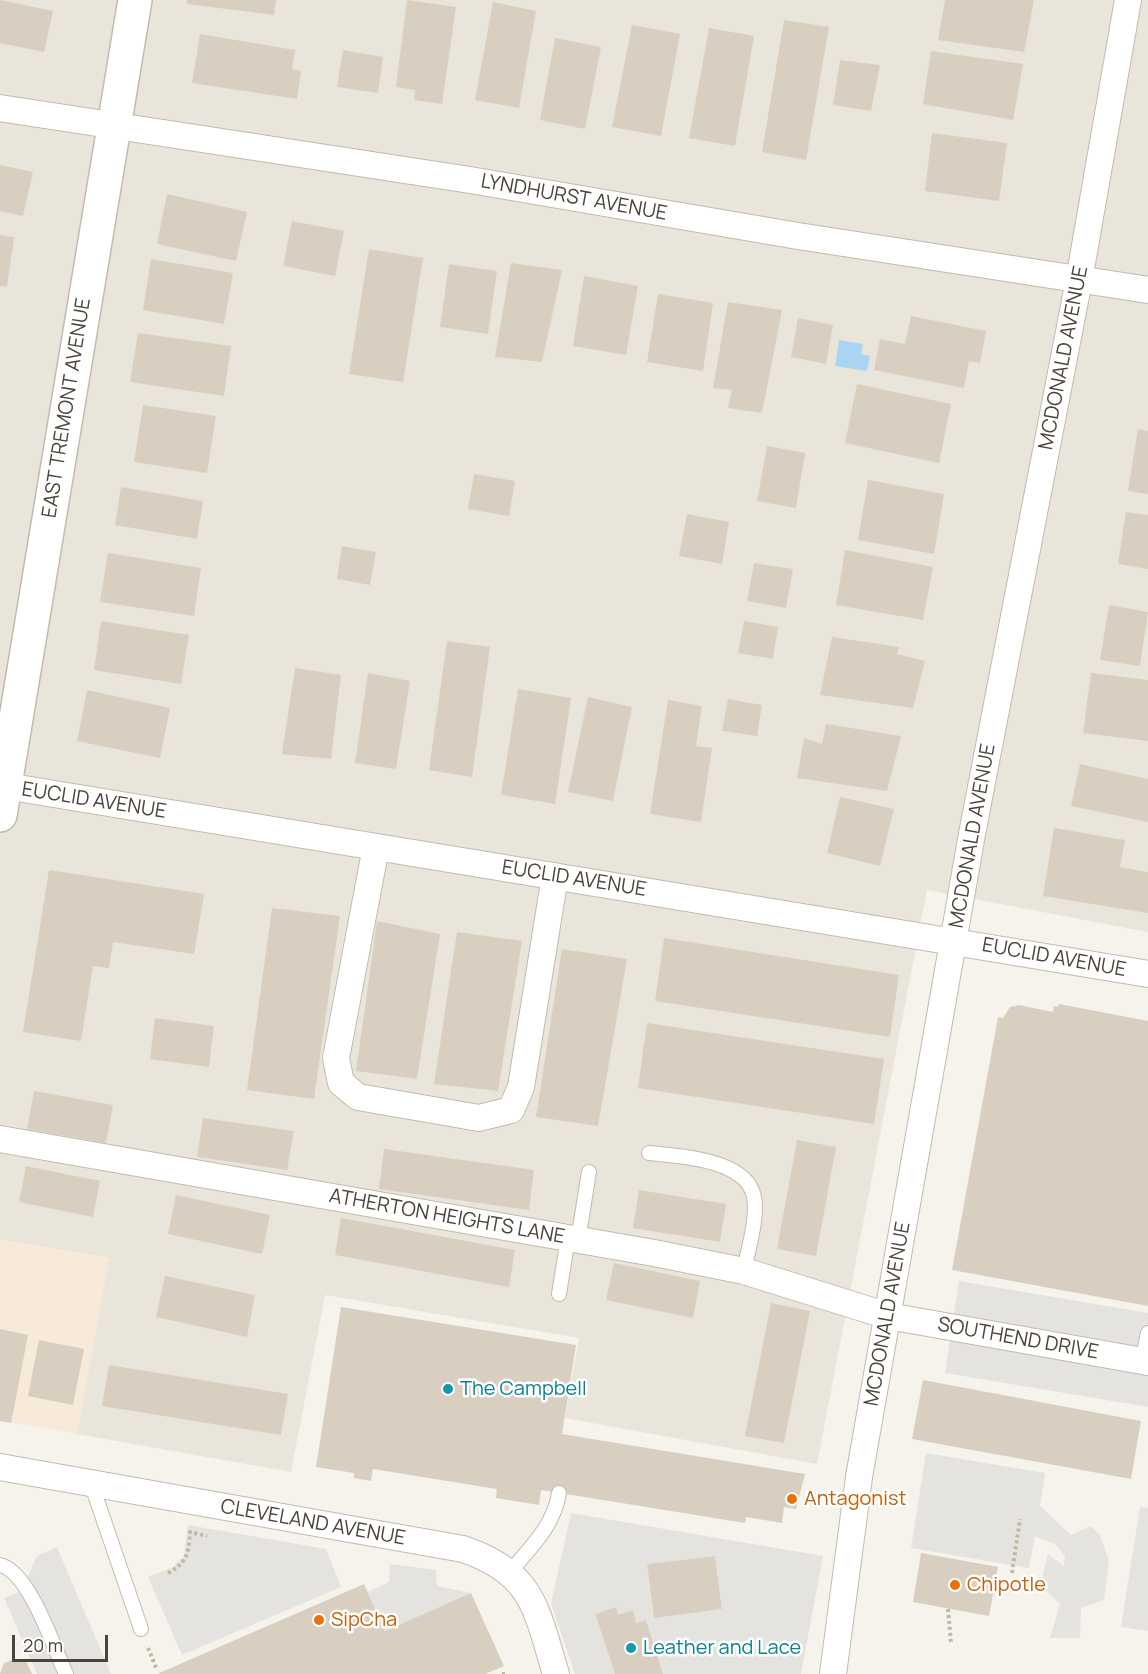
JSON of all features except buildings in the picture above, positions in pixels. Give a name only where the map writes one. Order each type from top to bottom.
[{"type":"street","name":"EAST TREMONT AVENUE","points":[[2,796],[135,0]]},
{"type":"street","name":"MCDONALD AVENUE","points":[[833,1674],[859,1478],[972,834],[1079,280],[1128,0]]},
{"type":"street","name":"LYNDHURST AVENUE","points":[[0,108],[463,179],[607,205],[1148,290]]},
{"type":"street","name":"EUCLID AVENUE","points":[[2,796],[376,847],[1148,974]]},
{"type":"street","points":[[376,847],[336,1058],[341,1083],[358,1097],[479,1118],[511,1110],[521,1088],[555,876]]},
{"type":"street","name":"ATHERTON HEIGHTS LANE","points":[[0,1139],[744,1271],[888,1316]]},
{"type":"street","name":"SOUTHEND DRIVE","points":[[888,1316],[1145,1361]]},
{"type":"street","name":"CLEVELAND AVENUE","points":[[0,1467],[463,1549],[491,1559],[509,1572],[526,1592],[537,1612],[556,1674]]},
{"type":"lane","points":[[649,1153],[706,1160],[736,1173],[748,1185],[754,1197],[744,1271]]},
{"type":"lane","points":[[559,1294],[589,1172]]},
{"type":"lane","points":[[1145,1361],[1148,1333]]},
{"type":"lane","points":[[91,1483],[141,1629]]},
{"type":"lane","points":[[509,1572],[547,1528],[555,1514],[559,1493]]},
{"type":"lane","points":[[0,1565],[8,1567],[26,1586],[66,1674]]},
{"type":"path","points":[[1012,1573],[1020,1519]]},
{"type":"path","points":[[168,1573],[177,1568],[189,1555],[190,1532],[207,1536]]},
{"type":"path","points":[[948,1609],[951,1643]]},
{"type":"shaded area","points":[[0,0],[1148,0],[1148,932],[927,890],[817,1464],[565,1418],[579,1338],[325,1295],[291,1472],[77,1434],[109,1258],[0,1240]]},
{"type":"shaded area","points":[[0,1240],[109,1258],[77,1434],[0,1421]]},
{"type":"shaded area","points":[[959,1281],[1148,1313],[1148,1407],[945,1373]]},
{"type":"shaded area","points":[[926,1453],[1045,1473],[1040,1506],[1071,1535],[1090,1526],[1100,1535],[1109,1561],[1104,1600],[1081,1608],[1080,1638],[1050,1638],[1060,1604],[1040,1585],[1048,1554],[1064,1566],[1065,1556],[1055,1544],[1035,1536],[1029,1568],[911,1548]]},
{"type":"shaded area","points":[[1140,1507],[1148,1508],[1148,1631],[1121,1627]]},
{"type":"shaded area","points":[[571,1513],[823,1556],[801,1674],[663,1674],[646,1620],[636,1623],[633,1611],[618,1615],[616,1608],[595,1615],[615,1674],[575,1674],[551,1603]],"holes":[[[715,1556],[722,1609],[654,1617],[647,1564]]]},
{"type":"shaded area","points":[[188,1525],[326,1549],[341,1587],[182,1655],[148,1577],[173,1567],[184,1556]]},
{"type":"shaded area","points":[[57,1547],[111,1674],[37,1674],[4,1598],[21,1591],[37,1556]]},
{"type":"shaded area","points":[[390,1564],[436,1570],[437,1586],[471,1593],[385,1631],[368,1592],[389,1582]]},
{"type":"water","points":[[839,340],[863,344],[861,354],[870,356],[867,371],[835,366]]},
{"type":"place","name":"The Campbell","points":[[448,1389]]},
{"type":"place","name":"Antagonist","points":[[792,1499]]},
{"type":"place","name":"Chipotle","points":[[955,1585]]},
{"type":"place","name":"SipCha","points":[[319,1620]]},
{"type":"place","name":"Leather and Lace","points":[[631,1648]]}]
